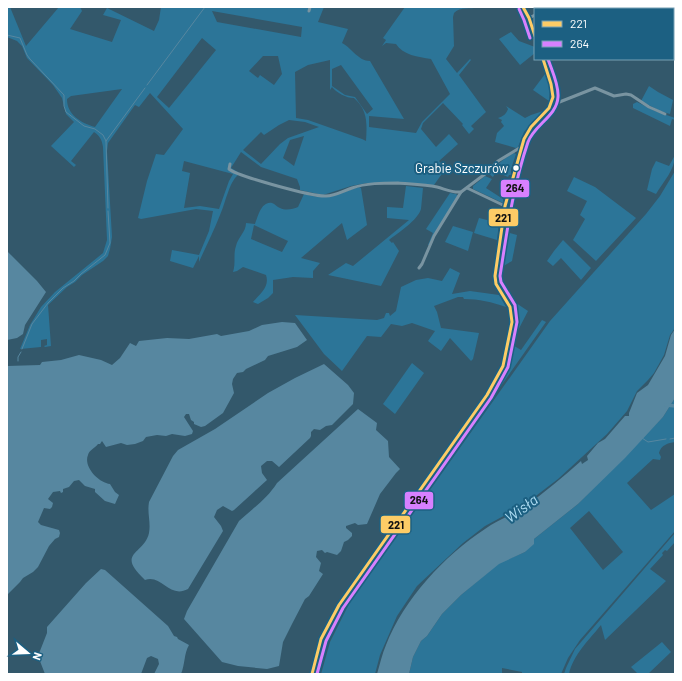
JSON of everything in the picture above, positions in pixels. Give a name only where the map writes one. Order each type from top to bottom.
[{"type":"street","points":[[523,7],[529,18],[534,33]]},
{"type":"street","points":[[529,18],[534,16]]},
{"type":"street","points":[[312,674],[322,639],[338,605],[487,394],[502,369],[512,320],[510,307],[496,284],[495,276],[505,206],[521,148],[528,131],[547,111],[552,103],[553,89],[543,60]]},
{"type":"street","points":[[552,103],[557,103],[595,88],[614,96],[626,94],[631,95],[649,107],[665,114]]},
{"type":"street","points":[[419,268],[434,236],[461,192],[485,174],[498,161],[521,148]]},
{"type":"street","points":[[230,164],[229,169],[238,174],[273,185],[318,196],[329,196],[356,187],[390,183],[432,186],[452,192],[461,192]]},
{"type":"street","points":[[467,188],[505,206]]},
{"type":"shaded area","points":[[7,7],[10,7],[26,46],[59,7],[80,7],[82,11],[70,29],[112,42],[121,20],[103,15],[107,8],[154,31],[159,20],[161,7],[324,7],[318,22],[348,29],[342,43],[362,59],[370,61],[404,119],[369,116],[369,127],[416,133],[422,122],[450,94],[431,59],[407,53],[396,44],[386,43],[382,46],[386,40],[383,38],[405,7],[479,7],[463,9],[454,13],[454,46],[446,59],[457,73],[470,59],[471,60],[459,75],[486,112],[471,126],[474,129],[469,134],[462,125],[463,124],[443,103],[423,123],[421,129],[436,147],[449,134],[458,144],[439,161],[446,168],[434,185],[367,183],[351,186],[323,195],[300,190],[297,179],[261,167],[241,152],[231,168],[238,172],[238,175],[232,183],[218,221],[199,262],[199,256],[193,268],[170,261],[172,250],[199,255],[209,231],[213,211],[196,209],[141,219],[138,218],[147,181],[156,154],[164,155],[183,129],[150,93],[139,107],[135,105],[108,143],[107,151],[112,237],[108,256],[67,287],[48,305],[51,346],[44,346],[47,345],[47,339],[41,340],[41,347],[20,349],[30,325],[41,307],[55,292],[103,253],[107,240],[103,147],[101,140],[94,132],[71,161],[76,165],[74,167],[51,146],[74,122],[66,114],[62,98],[53,85],[27,58],[22,46],[17,41],[7,37]],"holes":[[[212,11],[302,27],[301,37],[217,22]],[[202,38],[216,50],[169,108],[157,97]],[[263,56],[278,56],[282,74],[274,85],[260,75],[258,78],[249,71]],[[330,60],[330,90],[332,87],[339,93],[354,98],[362,107],[366,118],[366,141],[308,120],[296,118],[295,72],[308,65]],[[341,65],[373,109],[367,114],[355,97],[345,95],[332,86],[332,69]],[[122,89],[95,127],[76,118],[69,110],[67,99],[71,96]],[[289,120],[305,122],[319,127],[288,138],[280,144],[261,164],[243,150],[261,132],[264,135]],[[304,136],[294,166],[283,158],[290,140]],[[184,161],[233,174],[219,209],[200,206],[184,208],[190,173],[182,171]]]},
{"type":"shaded area","points":[[511,32],[519,41],[534,47],[534,54],[520,65],[499,39]]},
{"type":"shaded area","points":[[545,74],[550,89],[549,101],[533,90]]},
{"type":"shaded area","points":[[649,86],[673,100],[670,114],[660,111],[641,101]]},
{"type":"shaded area","points":[[637,102],[655,111],[675,118],[675,120],[672,119],[670,126],[633,108],[633,104]]},
{"type":"shaded area","points":[[506,106],[525,118],[543,111],[524,132],[518,147],[516,148],[495,142],[497,133],[504,126],[501,122],[502,120],[498,118],[503,116],[508,109]]},
{"type":"shaded area","points":[[514,153],[516,154],[511,169],[511,175],[508,177],[496,172],[493,177],[489,174],[501,162]]},
{"type":"shaded area","points":[[675,155],[671,171],[656,194],[647,190],[652,169],[656,161],[669,166]]},
{"type":"shaded area","points":[[675,171],[675,328],[670,335],[664,355],[654,373],[637,391],[627,411],[607,434],[558,479],[524,505],[485,526],[463,543],[417,586],[397,616],[380,655],[375,674],[321,674],[330,642],[349,604],[550,321],[646,214],[660,196]]},
{"type":"shaded area","points":[[485,176],[492,179],[486,188],[503,199],[503,203],[473,189],[473,186]]},
{"type":"shaded area","points":[[574,177],[595,187],[636,218],[596,261],[573,240],[585,219],[580,215],[587,201],[567,191]]},
{"type":"shaded area","points":[[406,186],[423,188],[421,209],[412,222],[389,240],[392,243],[393,242],[399,251],[381,286],[328,275],[346,263],[353,266],[409,220],[387,218],[387,207],[403,208]]},
{"type":"shaded area","points":[[359,187],[361,188],[367,225],[347,240],[342,223],[301,258],[320,263],[313,271],[313,278],[293,277],[273,280],[273,293],[258,304],[253,302],[267,283],[266,275],[243,267],[233,272],[235,249],[238,240],[245,229],[246,223],[255,224],[260,210],[265,204],[268,203],[272,203],[282,209],[289,209],[298,207],[304,194],[327,197]],"holes":[[[254,225],[288,241],[282,252],[251,239]]]},
{"type":"shaded area","points":[[450,193],[458,196],[428,245],[433,233],[426,229]]},
{"type":"shaded area","points":[[479,218],[499,223],[497,240],[474,233]]},
{"type":"shaded area","points":[[453,226],[473,232],[468,251],[445,242]]},
{"type":"shaded area","points":[[503,231],[517,235],[512,261],[498,269]]},
{"type":"shaded area","points":[[563,240],[591,268],[581,280],[561,258],[553,266],[547,261]]},
{"type":"shaded area","points":[[7,251],[46,292],[25,325],[23,334],[17,338],[7,340]]},
{"type":"shaded area","points":[[450,268],[460,273],[452,294],[470,291],[499,295],[506,307],[485,301],[464,299],[463,297],[458,297],[434,306],[441,328],[479,333],[473,359],[471,361],[450,338],[441,351],[428,341],[435,331],[412,323],[402,326],[391,324],[381,337],[367,336],[342,371],[324,354],[295,315],[377,320],[384,318],[386,313],[389,313],[390,316],[396,311],[401,287],[416,280],[428,278],[442,281]]},
{"type":"shaded area","points":[[512,302],[528,311],[511,344],[515,320]]},
{"type":"shaded area","points":[[542,320],[546,322],[349,601],[328,642],[319,674],[315,674],[326,633],[337,611],[353,586],[497,384],[511,344],[521,350]]},
{"type":"shaded area","points":[[282,322],[295,323],[307,340],[297,347],[268,356],[265,360],[243,372],[237,373],[232,384],[234,393],[223,413],[205,426],[201,427],[194,424],[189,414],[186,414],[184,417],[193,431],[192,434],[185,436],[172,434],[166,436],[157,435],[146,437],[143,441],[135,444],[127,445],[121,443],[106,447],[102,441],[91,450],[87,460],[90,469],[101,481],[110,484],[119,495],[115,504],[105,501],[95,492],[95,489],[85,486],[79,480],[74,481],[69,487],[63,489],[63,492],[61,493],[60,491],[53,492],[48,499],[53,503],[52,507],[50,509],[44,508],[38,522],[41,525],[59,530],[59,537],[49,546],[38,567],[23,578],[7,595],[7,366],[40,365],[42,362],[61,360],[79,355],[101,360],[112,365],[120,358],[130,343],[136,346],[139,341],[167,338],[189,339],[217,334],[221,336],[249,331],[262,325]]},
{"type":"shaded area","points":[[675,329],[675,398],[663,417],[625,458],[578,504],[534,539],[534,544],[525,552],[499,564],[461,595],[442,614],[427,636],[421,641],[413,657],[409,674],[377,674],[385,648],[394,628],[414,595],[440,565],[470,540],[499,520],[524,507],[581,461],[582,464],[588,460],[587,456],[598,443],[605,439],[625,416],[629,416],[637,393],[648,385],[665,356],[671,335]]},
{"type":"shaded area","points":[[412,363],[424,373],[395,414],[383,404]]},
{"type":"shaded area","points":[[324,364],[348,385],[354,393],[353,404],[332,425],[326,426],[320,430],[314,429],[311,432],[310,438],[279,467],[272,461],[267,461],[261,466],[262,473],[267,480],[234,510],[232,511],[223,506],[217,510],[214,517],[223,531],[188,589],[176,591],[156,580],[145,580],[136,571],[132,564],[132,559],[134,554],[146,540],[149,533],[149,502],[173,456],[178,450],[215,429],[268,393]]},
{"type":"shaded area","points":[[675,398],[675,442],[663,446],[659,453],[661,457],[660,460],[653,459],[627,483],[651,510],[675,494],[675,531],[580,640],[568,658],[561,674],[522,674],[522,672],[502,668],[502,674],[409,674],[413,657],[421,641],[427,636],[442,614],[461,595],[499,563],[525,552],[534,539],[578,504],[663,417]],"holes":[[[589,511],[623,552],[603,570],[570,528]]]},
{"type":"shaded area","points":[[358,409],[377,423],[376,430],[388,441],[389,457],[400,469],[380,494],[367,524],[358,525],[355,523],[346,526],[346,528],[352,533],[352,536],[344,542],[341,551],[337,555],[327,552],[325,553],[322,550],[317,551],[316,557],[321,563],[319,571],[323,574],[309,596],[305,599],[283,642],[279,666],[267,669],[238,666],[222,662],[184,619],[187,611],[239,521],[264,499],[277,483]]},
{"type":"shaded area","points":[[675,533],[675,542],[667,551],[665,550],[662,553],[663,555],[650,569],[666,581],[605,640],[601,625],[574,660],[569,674],[564,674],[575,649]]},
{"type":"shaded area","points":[[101,569],[105,570],[168,626],[174,636],[189,645],[181,674],[154,674],[159,664],[158,659],[151,656],[147,658],[141,674],[45,674],[38,656],[47,633],[47,627],[86,583]]},
{"type":"shaded area","points":[[662,642],[671,652],[648,674],[638,674],[631,667]]},
{"type":"waterway","points":[[147,85],[205,7]]},
{"type":"waterway","points":[[7,35],[20,38],[30,59],[64,95],[64,106],[66,112],[84,126],[95,129],[103,135],[106,141],[108,208]]},
{"type":"waterway","points":[[106,141],[145,88]]},
{"type":"waterway","points":[[22,349],[32,324],[48,303],[63,288],[74,281],[105,255],[110,243],[108,211]]},
{"type":"waterway","points":[[18,361],[18,357],[21,352]]},
{"type":"waterway","points":[[666,405],[675,406]]},
{"type":"waterway","points":[[642,438],[648,442],[666,439]]},
{"type":"waterway","points":[[670,439],[675,438]]},
{"type":"transit line","name":"221","points":[[523,7],[529,18],[534,33]]},
{"type":"transit line","name":"264","points":[[519,9],[530,38]]},
{"type":"transit line","name":"221","points":[[312,674],[321,639],[339,605],[487,395],[503,366],[512,322],[510,307],[496,284],[495,276],[505,206],[524,139],[531,127],[549,108],[553,97],[551,84],[543,60]]},
{"type":"transit line","name":"264","points":[[317,674],[326,641],[343,608],[491,398],[508,367],[517,322],[515,305],[501,282],[500,276],[514,192],[528,142],[535,130],[550,115],[557,104],[558,92],[548,60]]},
{"type":"place","name":"Grabie Szczurów","points":[[516,168]]},
{"type":"water label","name":"Wisła","points":[[521,508]]}]
